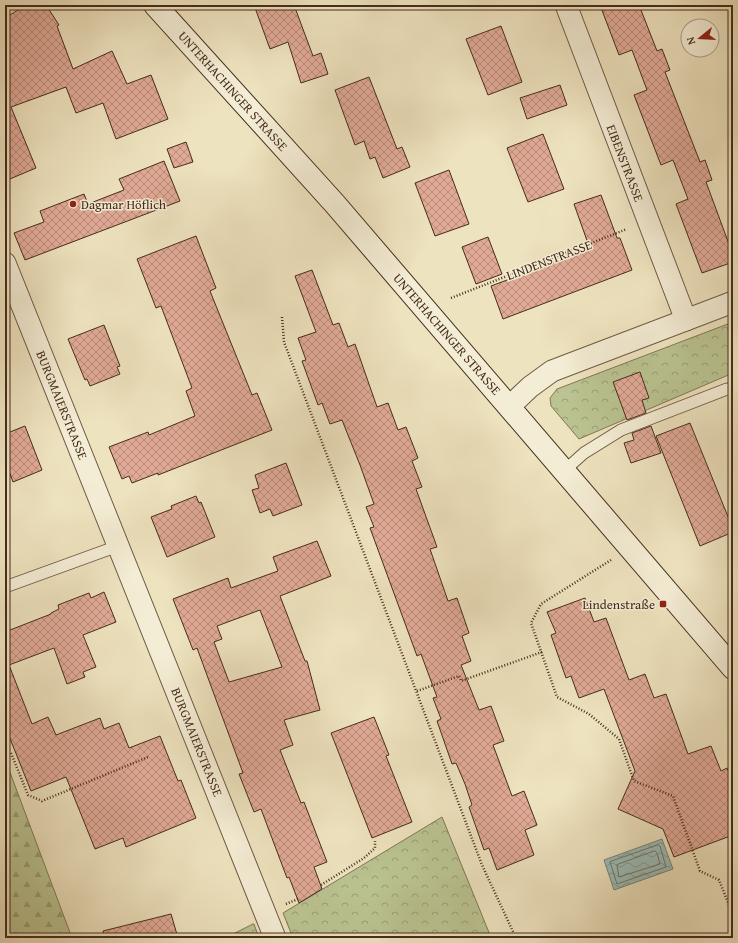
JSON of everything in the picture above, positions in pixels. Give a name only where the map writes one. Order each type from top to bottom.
[{"type":"main road","name":"UNTERHACHINGER STRASSE","points":[[155,5],[335,204],[565,470],[733,668]]},
{"type":"street","name":"EIBENSTRASSE","points":[[566,5],[647,221],[686,320]]},
{"type":"street","name":"BURGMAIERSTRASSE","points":[[5,263],[275,938]]},
{"type":"street","points":[[509,407],[530,387],[552,371],[733,302]]},
{"type":"lane","points":[[565,470],[584,453],[621,430],[727,389]]},
{"type":"lane","points":[[5,587],[118,546]]},
{"type":"path","points":[[126,8],[129,5]]},
{"type":"path","name":"LINDENSTRASSE","points":[[451,298],[647,221]]},
{"type":"path","points":[[282,317],[284,342],[418,691],[482,865],[516,938]]},
{"type":"path","points":[[627,543],[607,564],[541,604],[531,624],[558,696],[589,714],[619,739],[634,781],[673,796],[700,871],[719,880],[733,915]]},
{"type":"path","points":[[418,691],[459,676],[461,681],[542,652]]},
{"type":"path","points":[[11,753],[28,795],[42,801],[148,757]]},
{"type":"path","points":[[321,885],[364,858],[375,848],[375,841]]},
{"type":"green space","points":[[733,322],[733,373],[579,439],[551,406],[550,398],[557,389]]},
{"type":"green space","points":[[5,759],[72,938],[5,938]]},
{"type":"green space","points":[[442,817],[490,935],[484,938],[293,938],[283,913]]},
{"type":"green space","points":[[253,924],[259,938],[225,938]]},
{"type":"water","points":[[662,839],[673,869],[614,890],[604,860]]},
{"type":"building","points":[[26,5],[46,5],[59,25],[57,26],[73,69],[112,51],[127,84],[151,75],[168,119],[116,139],[103,103],[76,113],[66,87],[11,107],[36,168],[5,181],[5,18]]},
{"type":"building","points":[[254,5],[294,5],[313,56],[321,53],[328,74],[301,83],[288,42],[270,49]]},
{"type":"building","points":[[600,5],[639,5],[657,51],[662,49],[670,70],[665,72],[700,162],[705,160],[712,180],[706,182],[733,255],[733,262],[702,273],[676,204],[688,199],[673,160],[661,165],[634,95],[647,90],[632,50],[619,55]]},
{"type":"building","points":[[501,26],[522,82],[488,95],[466,39]]},
{"type":"building","points":[[369,77],[397,149],[402,147],[410,167],[383,178],[375,157],[370,159],[364,141],[355,145],[335,90]]},
{"type":"building","points":[[560,85],[567,105],[527,119],[520,98]]},
{"type":"building","points":[[543,134],[564,189],[528,202],[507,148]]},
{"type":"building","points":[[186,142],[193,162],[174,168],[167,149]]},
{"type":"building","points":[[164,161],[180,201],[25,260],[14,233],[44,222],[40,211],[84,194],[88,204],[124,190],[119,179]]},
{"type":"building","points":[[449,170],[469,224],[435,236],[415,183]]},
{"type":"building","points":[[601,195],[617,238],[620,238],[632,270],[503,319],[491,286],[590,249],[574,204]]},
{"type":"building","points":[[196,236],[216,288],[210,291],[252,395],[257,393],[272,430],[158,475],[158,473],[132,483],[129,476],[122,479],[109,447],[148,432],[149,435],[195,416],[186,391],[192,388],[161,306],[156,308],[137,259]]},
{"type":"building","points":[[488,237],[502,274],[476,284],[462,247]]},
{"type":"building","points":[[312,270],[333,325],[339,323],[348,347],[355,344],[377,407],[388,403],[398,430],[406,427],[418,458],[412,461],[422,487],[416,489],[437,547],[430,549],[448,601],[457,598],[469,633],[462,636],[471,661],[461,665],[479,710],[491,706],[504,741],[493,745],[512,796],[524,791],[537,825],[525,830],[534,855],[497,870],[489,848],[484,850],[469,807],[472,805],[465,784],[456,763],[452,764],[437,721],[441,719],[433,698],[437,697],[421,654],[417,656],[370,528],[374,527],[366,507],[374,504],[360,465],[342,420],[330,424],[322,403],[318,405],[302,361],[306,360],[298,338],[316,332],[295,276]]},
{"type":"building","points":[[104,325],[120,366],[117,367],[120,374],[90,386],[87,379],[85,380],[68,339]]},
{"type":"building","points":[[640,372],[649,398],[642,400],[646,413],[627,420],[613,382]]},
{"type":"building","points":[[690,423],[733,529],[733,532],[700,546],[656,436]]},
{"type":"building","points":[[25,426],[42,470],[13,482],[5,460],[5,434]]},
{"type":"building","points":[[651,426],[661,453],[631,463],[624,443],[634,440],[632,433]]},
{"type":"building","points":[[286,463],[302,505],[273,516],[270,509],[260,513],[252,490],[259,488],[255,475]]},
{"type":"building","points":[[196,496],[199,503],[201,502],[215,537],[167,557],[151,517],[172,509],[171,506]]},
{"type":"building","points":[[317,541],[331,576],[280,596],[305,661],[307,661],[320,710],[284,720],[293,745],[280,750],[301,803],[304,802],[327,862],[314,867],[322,889],[299,903],[289,877],[287,878],[261,809],[254,812],[239,774],[243,773],[197,648],[193,650],[173,599],[228,578],[231,588],[278,571],[273,557]],"holes":[[[260,610],[282,667],[229,682],[214,642],[222,639],[217,626]]]},
{"type":"building","points":[[104,592],[116,622],[83,635],[96,667],[83,672],[85,677],[67,684],[54,648],[9,665],[32,724],[48,717],[56,735],[100,718],[104,729],[119,723],[129,748],[160,736],[178,781],[181,780],[196,818],[126,847],[123,838],[95,849],[66,777],[31,791],[5,726],[5,632],[51,614],[59,609],[58,605],[89,593],[91,598]]},
{"type":"building","points":[[585,598],[594,622],[606,618],[629,680],[645,674],[654,698],[666,694],[688,754],[711,746],[721,771],[727,768],[733,783],[733,835],[674,857],[663,829],[618,809],[635,771],[604,689],[579,698],[571,676],[566,678],[551,635],[556,633],[547,612]]},
{"type":"building","points":[[374,717],[389,755],[386,756],[412,822],[372,838],[331,733]]},
{"type":"building","points":[[171,914],[178,938],[104,938],[103,931]]},
{"type":"place","name":"Dagmar Höflich","points":[[73,204]]},
{"type":"place","name":"Lindenstraße","points":[[663,604]]}]
